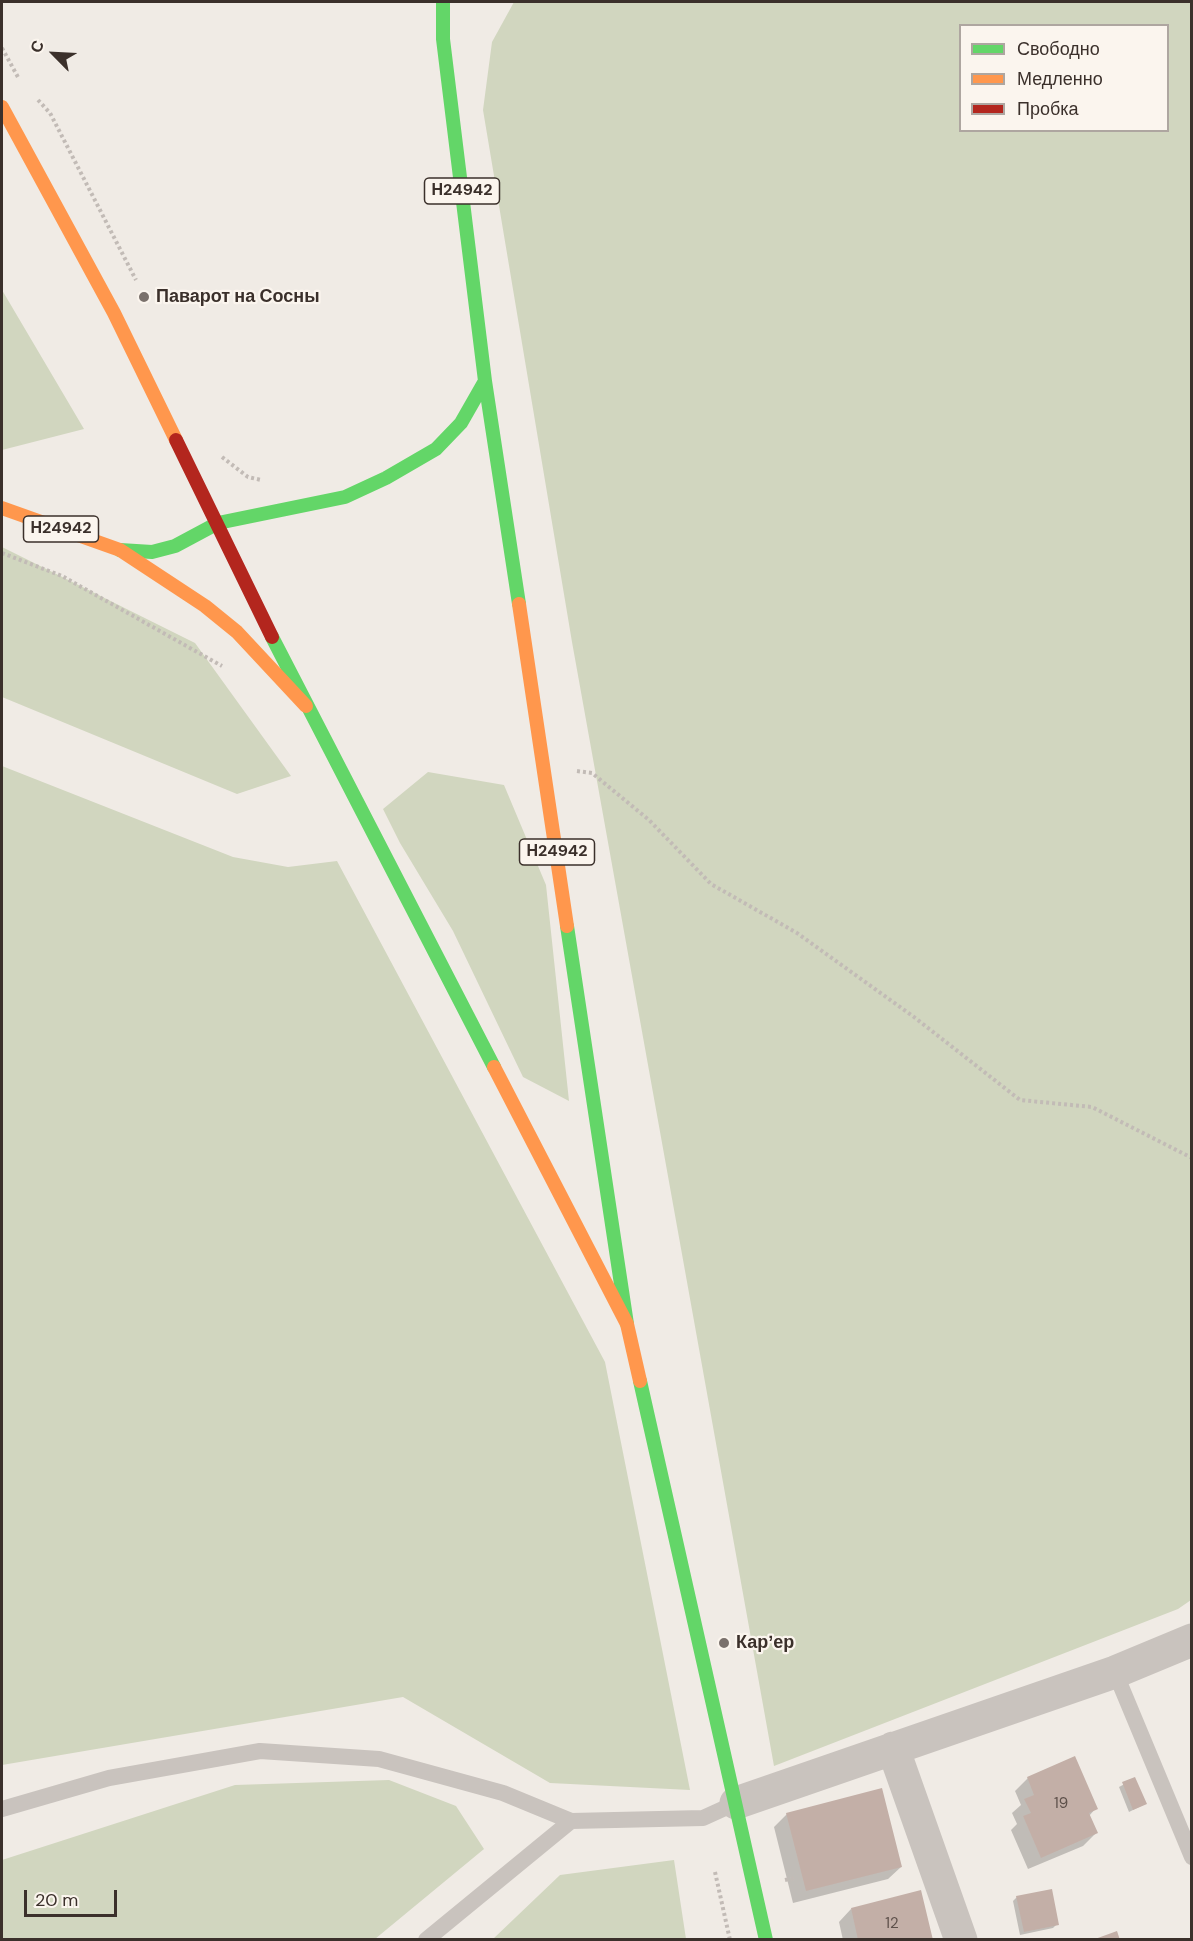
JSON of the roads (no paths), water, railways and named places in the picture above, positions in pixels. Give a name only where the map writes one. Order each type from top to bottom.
[{"type":"main road","name":"Н24942","points":[[443,2],[443,39],[485,381],[627,1324],[766,1940]]},
{"type":"main road","points":[[2,107],[114,313],[218,523]]},
{"type":"main road","name":"Н24942","points":[[120,550],[152,552],[175,546],[218,523],[345,497],[412,465],[436,449],[461,423],[485,381]]},
{"type":"main road","name":"Н24942","points":[[2,508],[120,550],[205,606],[237,632],[306,706]]},
{"type":"main road","name":"Н24942","points":[[218,523],[306,706],[627,1324]]},
{"type":"street","points":[[736,1803],[1115,1672],[1191,1640]]},
{"type":"street","points":[[893,1748],[961,1940]]},
{"type":"lane","points":[[1115,1672],[1191,1857]]},
{"type":"lane","points":[[2,1809],[110,1779],[260,1751],[379,1760],[503,1792],[572,1821],[703,1818],[736,1803]]},
{"type":"lane","points":[[426,1940],[572,1821]]},
{"type":"place","name":"Паварот на Сосны","points":[[144,297]]},
{"type":"place","name":"Карʼер","points":[[724,1643]]}]
